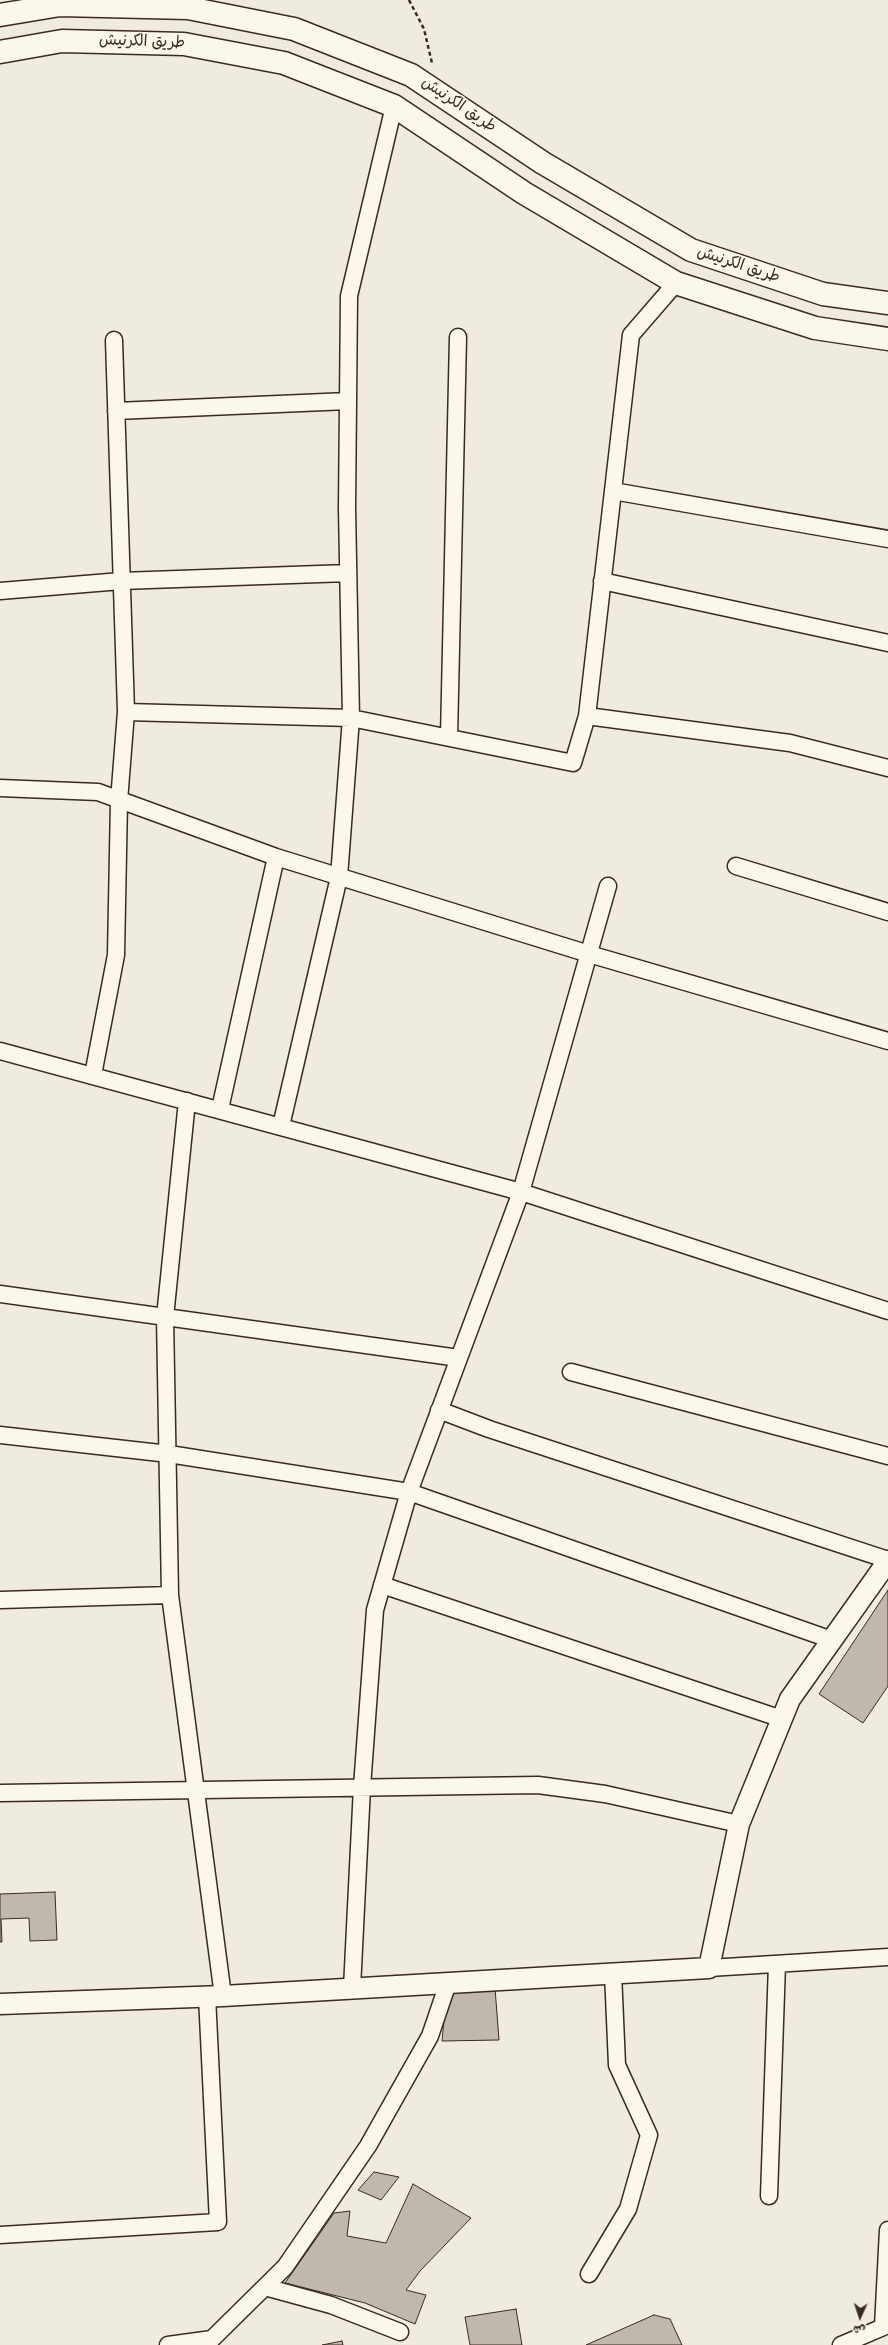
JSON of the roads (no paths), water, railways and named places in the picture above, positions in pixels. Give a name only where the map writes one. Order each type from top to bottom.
[{"type":"main road","name":"طريق الكرنيش","points":[[0,15],[60,5],[188,8],[294,29],[411,74],[543,163],[691,250],[823,294],[888,303]]},
{"type":"main road","name":"طريق الكرنيش","points":[[0,52],[62,41],[184,44],[284,63],[394,106],[524,193],[676,283],[814,328],[888,339]]},
{"type":"street","points":[[281,1126],[339,877],[351,718],[348,573],[349,296],[394,106]]},
{"type":"street","points":[[126,712],[351,718],[574,763],[587,716],[631,335],[676,283]]},
{"type":"street","points":[[449,738],[458,337]]},
{"type":"street","points":[[93,1075],[116,955],[119,801],[126,712],[114,340]]},
{"type":"street","points":[[116,411],[348,401]]},
{"type":"street","points":[[613,491],[888,539]]},
{"type":"street","points":[[0,591],[121,581],[348,573]]},
{"type":"street","points":[[602,581],[888,643]]},
{"type":"street","points":[[587,716],[790,743],[888,768]]},
{"type":"street","points":[[0,788],[98,792],[119,801],[276,857],[339,877],[589,954],[888,1041]]},
{"type":"street","points":[[220,1109],[276,857]]},
{"type":"street","points":[[736,866],[888,912]]},
{"type":"street","points":[[352,1988],[362,1788],[375,1610],[409,1492],[521,1192],[608,886]]},
{"type":"street","points":[[0,1051],[220,1109],[521,1192],[888,1311]]},
{"type":"street","points":[[0,2235],[218,2222],[215,1996],[196,1790],[170,1595],[169,1454],[165,1317],[187,1101]]},
{"type":"street","points":[[0,1294],[459,1358]]},
{"type":"street","points":[[571,1372],[888,1456]]},
{"type":"street","points":[[440,1410],[489,1429],[888,1560],[790,1699],[739,1824],[709,1968]]},
{"type":"street","points":[[0,1434],[169,1454],[409,1492],[832,1640]]},
{"type":"street","points":[[382,1585],[782,1719]]},
{"type":"street","points":[[0,1600],[170,1595]]},
{"type":"street","points":[[0,1793],[538,1785],[605,1794],[739,1824]]},
{"type":"street","points":[[0,2004],[215,1996],[888,1957]]},
{"type":"street","points":[[769,2196],[777,1964]]},
{"type":"street","points":[[589,2274],[628,2209],[648,2135],[617,2065],[613,1973]]},
{"type":"street","points":[[171,2345],[212,2339],[285,2267],[368,2146],[430,2036],[448,1983]]},
{"type":"street","points":[[841,2345],[885,2326],[888,2230]]},
{"type":"street","points":[[265,2287],[331,2305],[400,2332]]}]
